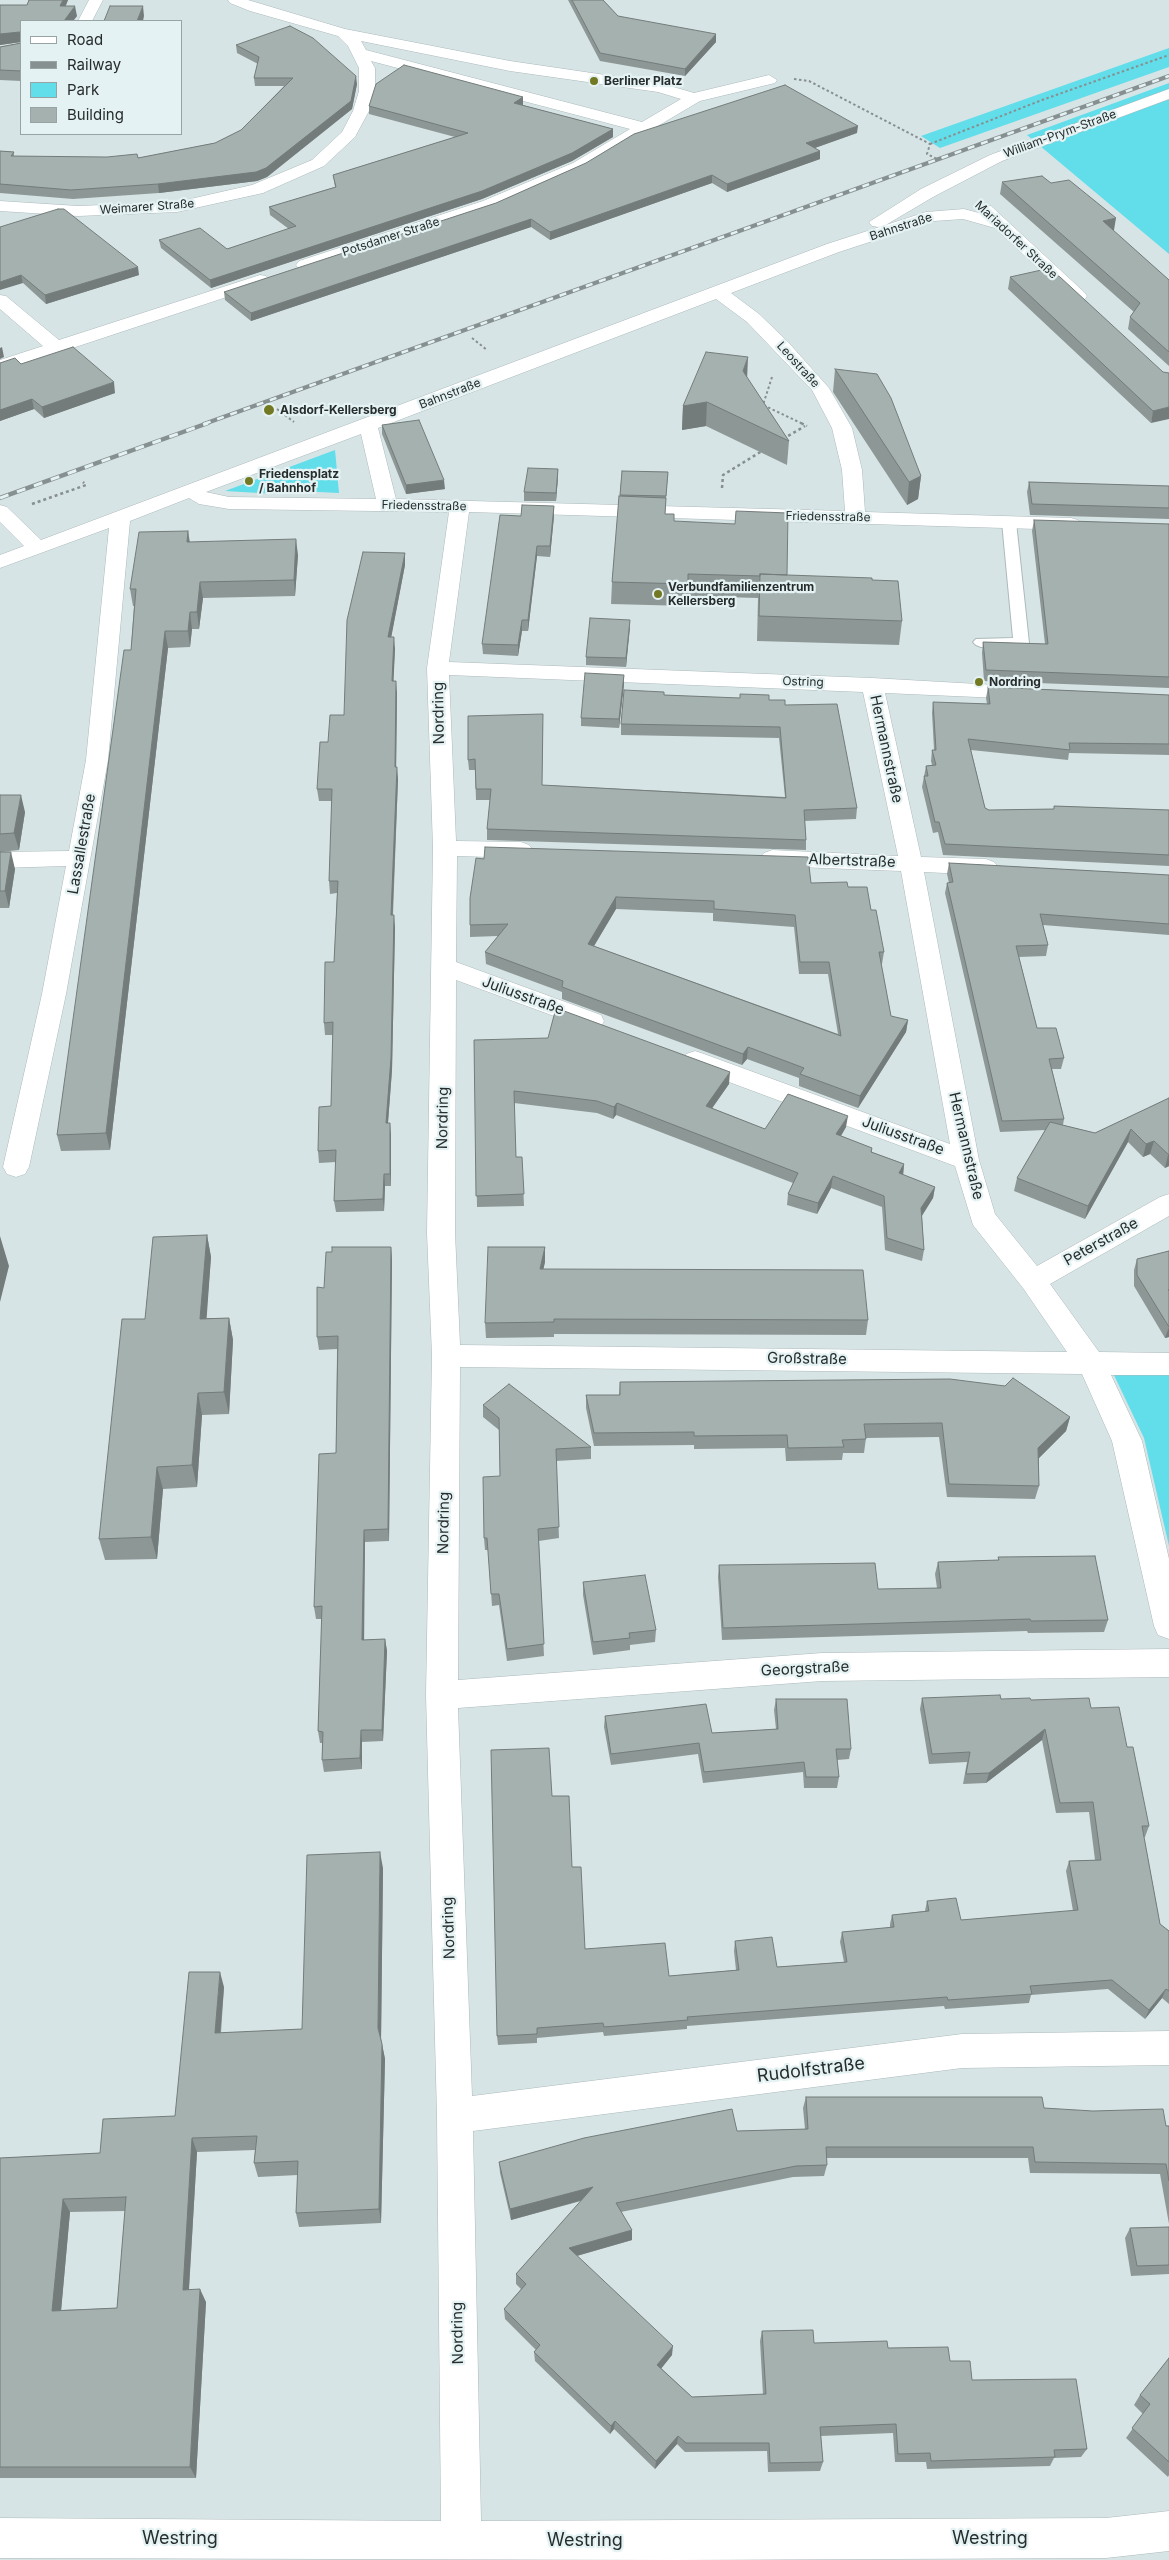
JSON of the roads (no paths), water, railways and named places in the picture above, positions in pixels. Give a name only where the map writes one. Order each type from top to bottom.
[{"type":"street","points":[[86,20],[96,0]]},
{"type":"street","points":[[235,0],[255,8],[343,32],[510,66],[660,88],[694,98]]},
{"type":"street","name":"Weimarer Straße","points":[[0,206],[78,211],[177,206],[257,189],[318,163],[349,134],[362,111],[368,91],[367,68],[355,44],[343,32]]},
{"type":"street","points":[[360,54],[645,128]]},
{"type":"street","name":"Potsdamer Straße","points":[[292,269],[507,198],[579,166],[694,98],[719,90],[769,80]]},
{"type":"street","name":"William-Prym-Straße","points":[[952,180],[996,158],[1169,94]]},
{"type":"street","name":"Mariadorfer Straße","points":[[952,180],[1092,309]]},
{"type":"street","name":"Bahnstraße","points":[[833,248],[952,180]]},
{"type":"street","name":"Bahnstraße","points":[[0,562],[719,293],[833,248],[932,216],[964,214],[998,224]]},
{"type":"street","points":[[0,366],[273,276]]},
{"type":"street","name":"Leostraße","points":[[719,293],[752,318],[782,346],[820,388],[842,428],[852,470],[855,518]]},
{"type":"street","points":[[0,300],[56,347]]},
{"type":"street","points":[[368,425],[387,505]]},
{"type":"street","name":"Friedensstraße","points":[[190,491],[206,500],[229,503],[460,506],[1087,525]]},
{"type":"street","name":"Nordring","points":[[460,506],[438,668],[445,848],[446,968],[441,1233],[446,1356],[442,1695],[455,2116],[461,2541]]},
{"type":"street","points":[[2,513],[38,548]]},
{"type":"street","name":"Lassallestraße","points":[[16,1167],[52,1003],[97,760],[120,517]]},
{"type":"street","name":"Ostring","points":[[438,668],[1044,693]]},
{"type":"street","name":"Hermannstraße","points":[[872,685],[911,863],[966,1160],[983,1218],[1033,1281],[1090,1362],[1107,1394],[1127,1441],[1169,1626]]},
{"type":"street","points":[[445,848],[545,850]]},
{"type":"street","name":"Albertstraße","points":[[753,857],[1010,868]]},
{"type":"street","points":[[0,860],[79,858]]},
{"type":"street","name":"Juliusstraße","points":[[446,968],[614,1030]]},
{"type":"street","name":"Juliusstraße","points":[[670,1050],[966,1160]]},
{"type":"street","name":"Peterstraße","points":[[1033,1281],[1169,1204]]},
{"type":"street","name":"Großstraße","points":[[446,1356],[1169,1364]]},
{"type":"street","name":"Georgstraße","points":[[442,1695],[822,1667],[1169,1663]]},
{"type":"street","name":"Rudolfstraße","points":[[455,2116],[962,2051],[1169,2048]]},
{"type":"street","name":"Westring","points":[[0,2538],[461,2541],[1106,2538],[1169,2531]]},
{"type":"lane","points":[[982,642],[1021,643],[1009,522]]},
{"type":"railway","points":[[204,424],[1169,76]]},
{"type":"railway","points":[[0,498],[208,423]]},
{"type":"place","name":"Berliner Platz","points":[[594,81]]},
{"type":"place","name":"Alsdorf-Kellersberg","points":[[269,410]]},
{"type":"place","name":"Friedensplatz / Bahnhof","points":[[249,481]]},
{"type":"place","name":"Verbundfamilienzentrum Kellersberg","points":[[658,594]]},
{"type":"place","name":"Nordring","points":[[979,682]]}]
